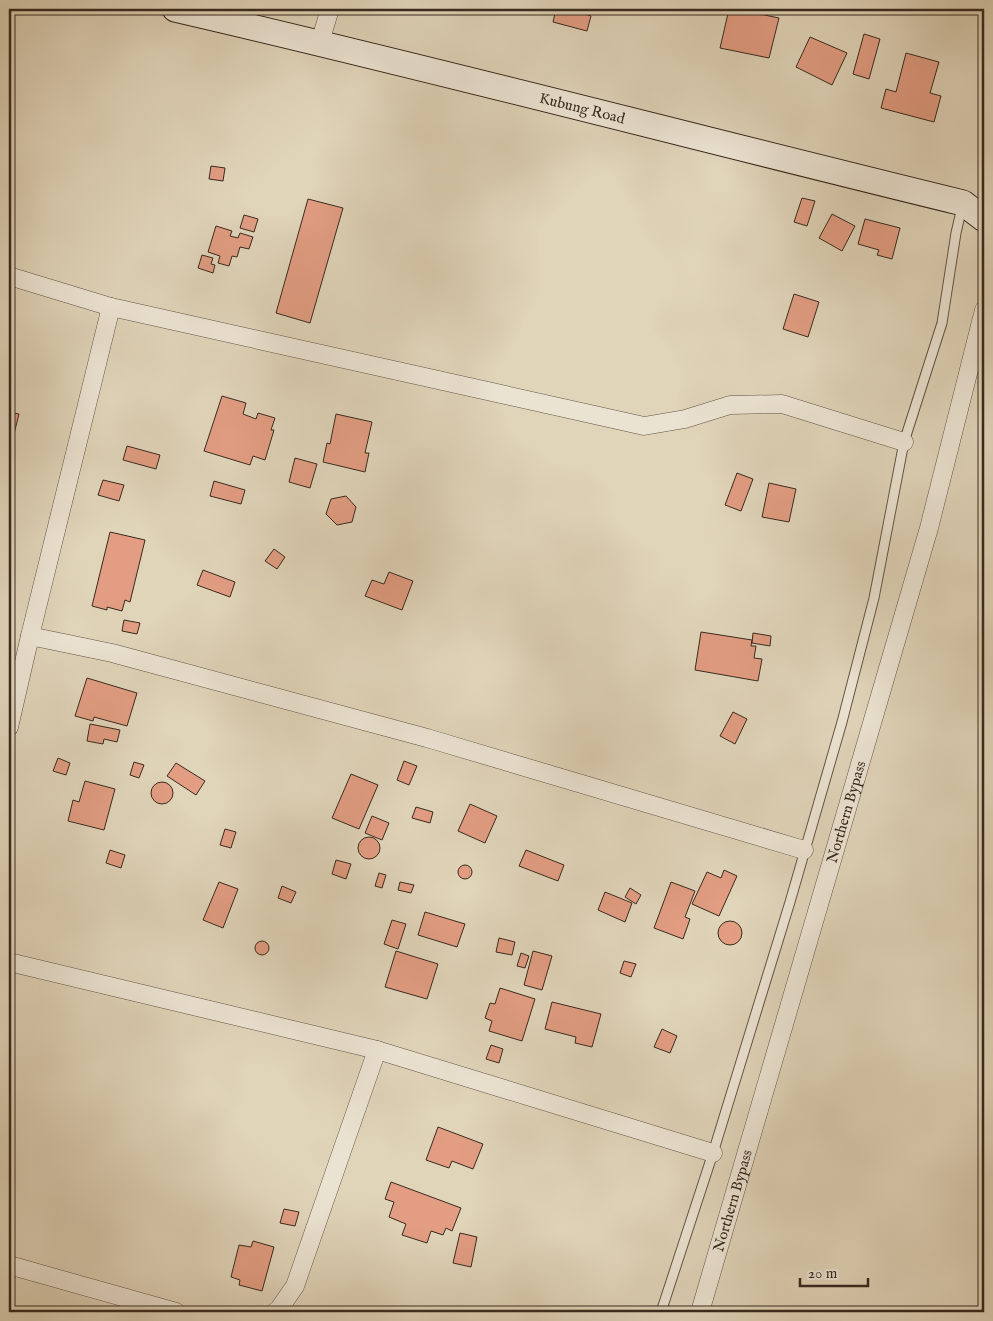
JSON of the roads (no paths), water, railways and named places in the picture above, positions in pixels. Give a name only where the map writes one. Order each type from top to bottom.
[{"type":"street","name":"Kubung Road","points":[[175,9],[320,42],[745,150],[963,203],[984,219]]},
{"type":"street","points":[[320,42],[330,9]]},
{"type":"street","points":[[9,276],[111,307],[644,426],[685,419],[730,405],[782,404],[904,442]]},
{"type":"street","points":[[9,727],[111,307]]},
{"type":"street","name":"Northern Bypass","points":[[700,1312],[929,528],[984,310]]},
{"type":"street","points":[[30,636],[112,653],[417,735],[804,850]]},
{"type":"street","points":[[9,962],[377,1050],[713,1153]]},
{"type":"street","points":[[275,1312],[295,1286],[377,1050]]},
{"type":"street","points":[[9,1265],[176,1312]]},
{"type":"lane","points":[[661,1312],[713,1153],[790,902],[842,722],[874,598],[904,442],[942,323],[956,233],[963,203]]}]
